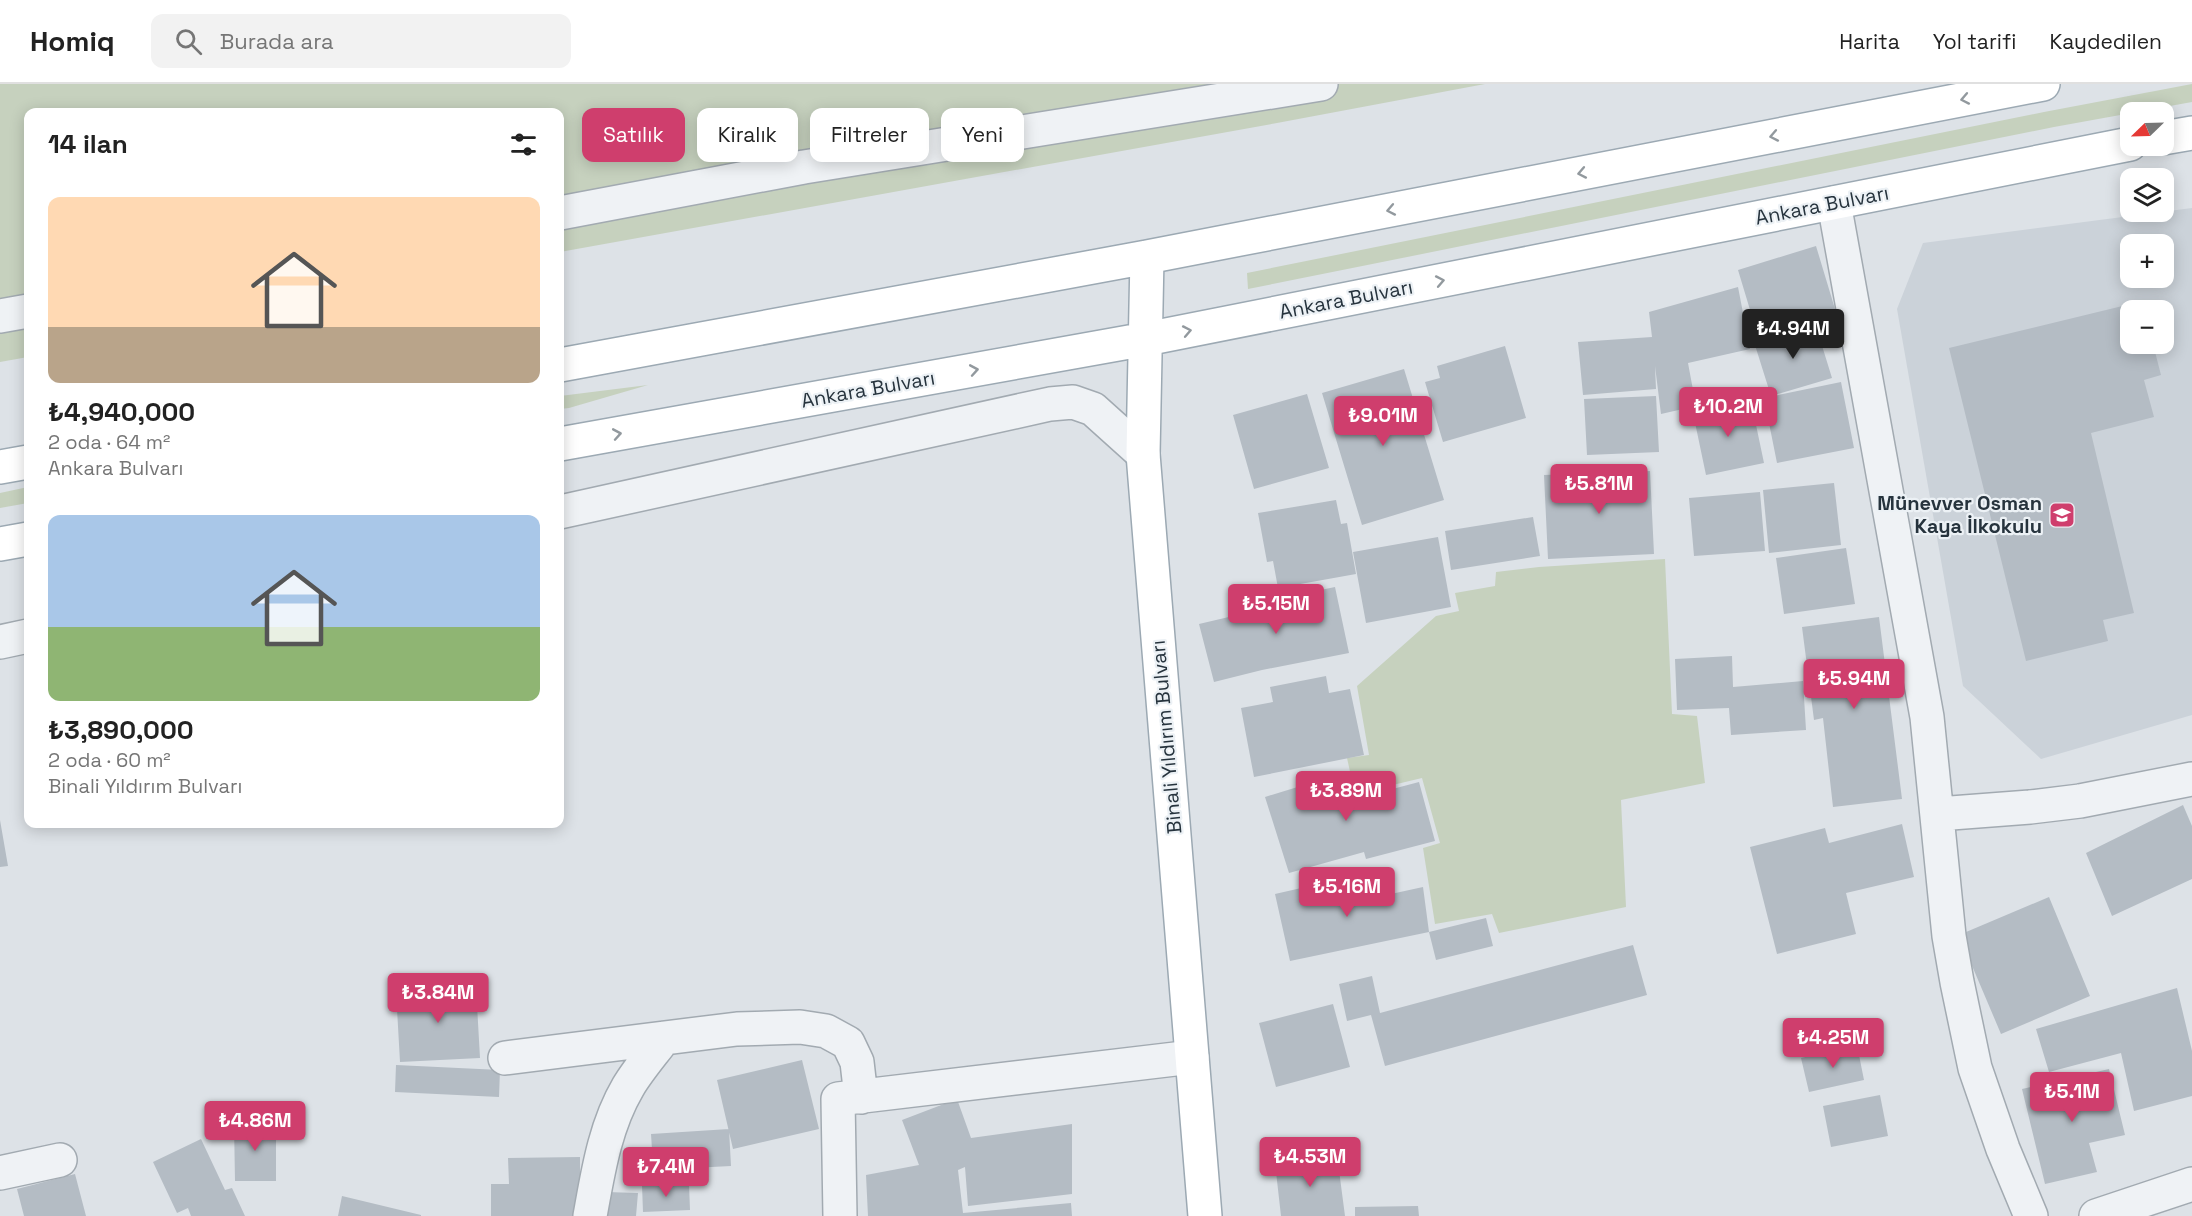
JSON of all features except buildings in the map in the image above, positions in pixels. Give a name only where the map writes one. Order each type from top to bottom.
[{"type":"main road","points":[[564,364],[1147,257],[2043,84]]},
{"type":"main road","points":[[2174,136],[2192,133]]},
{"type":"main road","name":"Ankara Bulvarı","points":[[564,443],[1146,339],[2120,146]]},
{"type":"main road","name":"Binali Yıldırım Bulvarı","points":[[1147,257],[1143,454],[1205,1216]]},
{"type":"main road","points":[[0,467],[24,463]]},
{"type":"main road","points":[[0,544],[24,540]]},
{"type":"street","points":[[564,212],[804,167],[1321,84]]},
{"type":"street","points":[[1834,203],[1927,717],[1949,936],[1975,1068],[2003,1149],[2031,1216]]},
{"type":"street","points":[[0,316],[24,312]]},
{"type":"street","points":[[564,511],[1050,404],[1073,402],[1093,409],[1143,454]]},
{"type":"street","points":[[0,642],[24,637]]},
{"type":"street","points":[[1938,814],[2080,801],[2192,779]]},
{"type":"street","points":[[505,1058],[737,1029],[800,1027],[826,1031],[848,1043],[857,1062],[861,1097]]},
{"type":"street","points":[[590,1216],[600,1160],[614,1119],[628,1087],[664,1038]]},
{"type":"street","points":[[840,1216],[838,1099],[1192,1057]]},
{"type":"street","points":[[0,1173],[60,1160]]},
{"type":"street","points":[[2096,1216],[2192,1184]]},
{"type":"shaded area","name":"Münevver Osman Kaya İlkokulu","points":[[2192,208],[2192,715],[2041,759],[1963,686],[1897,309],[1923,243],[2120,217],[2120,222],[2174,222],[2174,210]]},
{"type":"green space","points":[[0,84],[1485,84],[564,251],[564,108],[24,108],[24,358],[0,362]]},
{"type":"green space","points":[[2192,84],[2192,102],[2174,105],[2174,102],[2120,102],[2120,115],[1248,289],[1247,273]]},
{"type":"green space","points":[[648,385],[564,409],[564,396]]},
{"type":"green space","points":[[24,488],[24,504],[0,508],[0,493]]},
{"type":"green space","points":[[1665,559],[1672,714],[1697,716],[1705,783],[1621,800],[1626,907],[1499,933],[1492,914],[1435,924],[1423,848],[1440,843],[1422,778],[1355,794],[1347,758],[1369,755],[1357,686],[1436,616],[1459,611],[1455,593],[1495,586],[1496,572]]},
{"type":"place","name":"Münevver Osman Kaya İlkokulu","points":[[2062,515]]}]
